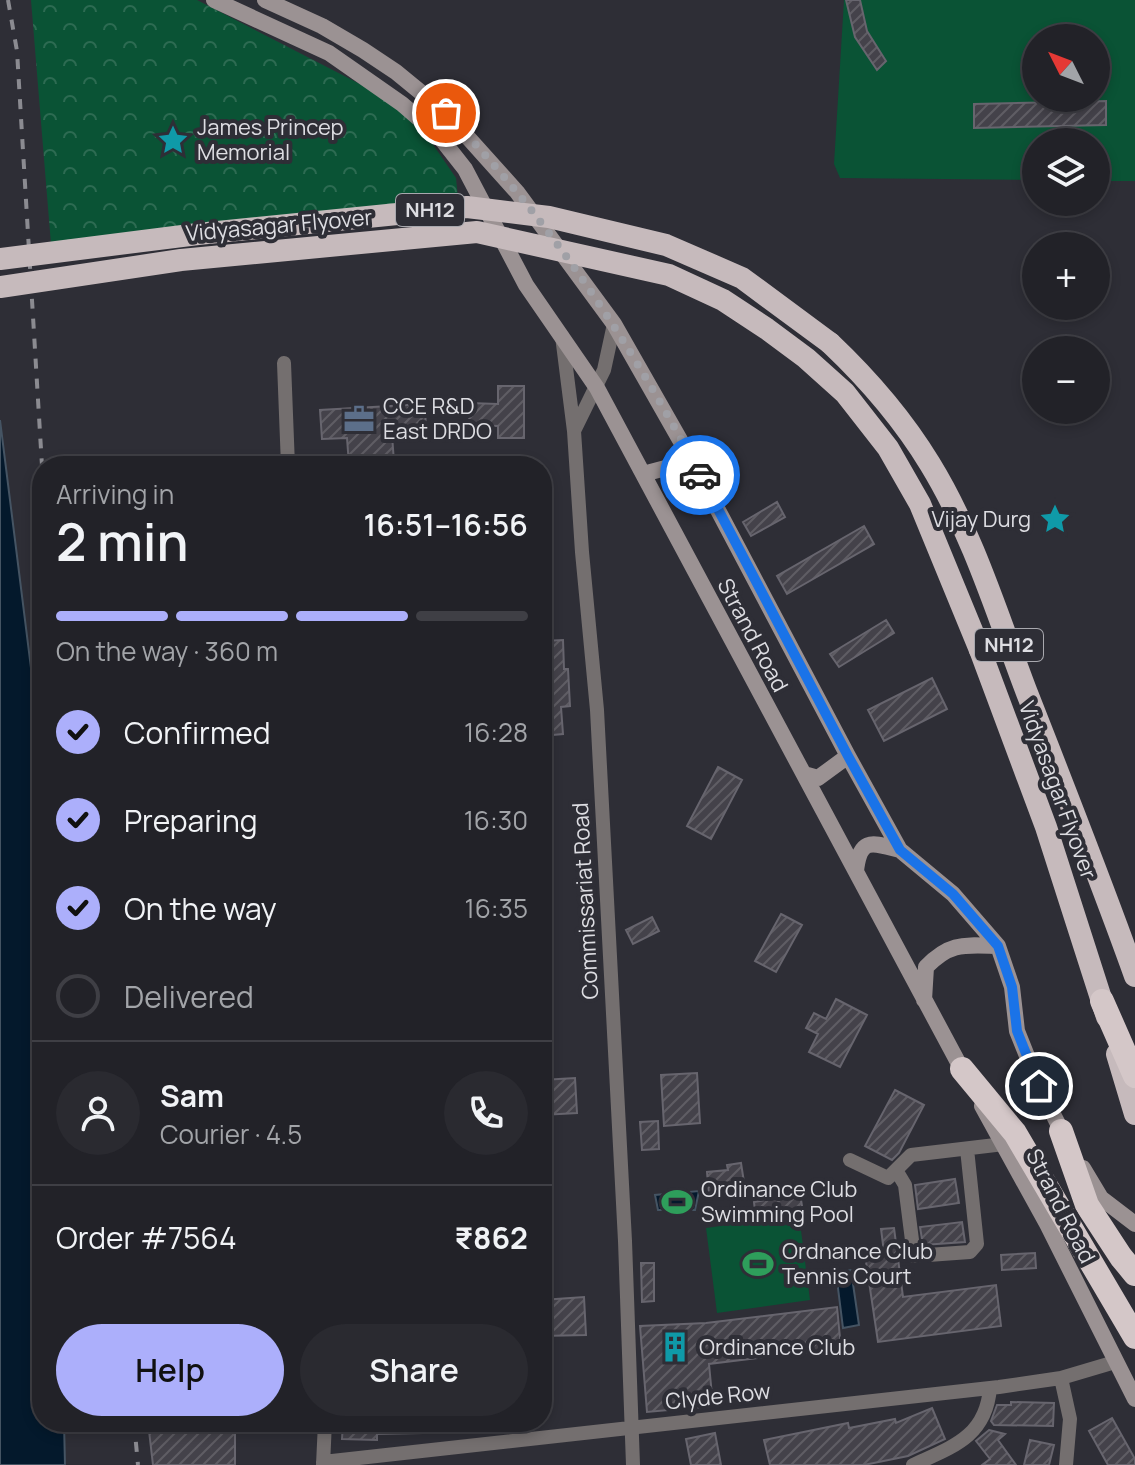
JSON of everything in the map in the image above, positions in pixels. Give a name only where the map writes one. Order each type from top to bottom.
[{"type":"highway","name":"Vidyasagar Flyover","points":[[0,259],[214,232],[467,207],[549,217],[666,245],[742,278],[830,343],[863,374],[892,408],[931,465],[963,529],[1135,976]]},
{"type":"highway","name":"Vidyasagar Flyover","points":[[0,287],[181,260],[477,232],[669,275],[723,300],[806,358],[845,393],[888,448],[920,504],[980,650],[1046,827],[1135,1114]]},
{"type":"highway","points":[[1102,1001],[1135,1076]]},
{"type":"highway","points":[[962,1069],[1015,1133],[1135,1337]]},
{"type":"highway","points":[[1061,1131],[1087,1205],[1135,1274]]},
{"type":"main road","name":"Strand Road","points":[[214,0],[329,53],[402,104],[439,136],[465,169],[526,285],[597,388],[924,1001],[1047,1224],[1135,1399]]},
{"type":"main road","name":"Strand Road","points":[[265,0],[322,26],[363,50],[408,81],[446,113],[517,192],[614,324],[692,461],[900,850],[953,894],[998,946],[1012,987],[1017,1031],[1061,1131],[1101,1198],[1135,1224]]},
{"type":"main road","points":[[643,474],[692,461]]},
{"type":"main road","points":[[804,774],[818,778],[829,773],[848,756]]},
{"type":"main road","points":[[856,871],[858,855],[866,845],[872,843],[900,850]]},
{"type":"main road","points":[[924,1001],[926,967],[942,950],[963,944],[998,946]]},
{"type":"street","points":[[574,431],[597,388],[614,324]]},
{"type":"street","name":"Commissariat Road","points":[[562,336],[574,431],[597,710],[633,1465]]},
{"type":"street","points":[[284,363],[288,456]]},
{"type":"street","points":[[850,1160],[888,1178],[911,1155],[1004,1144]]},
{"type":"street","points":[[896,1170],[905,1185],[914,1256],[970,1252],[977,1244],[967,1149]]},
{"type":"street","name":"Clyde Row","points":[[323,1464],[990,1388],[1061,1378],[1115,1362]]},
{"type":"street","points":[[1061,1378],[1070,1419],[1066,1465]]},
{"type":"street","points":[[913,1465],[969,1437],[988,1405],[990,1388]]},
{"type":"street","points":[[323,1464],[325,1432]]},
{"type":"green space","points":[[31,0],[197,0],[391,100],[432,143],[456,178],[458,198],[51,244]]},
{"type":"green space","points":[[844,0],[1135,0],[1135,181],[1110,181],[1110,128],[1022,128],[1022,180],[840,178],[834,164]]},
{"type":"green space","name":"Ordnance Club Tennis Court","points":[[799,1215],[810,1300],[717,1313],[706,1228]]},
{"type":"water","points":[[0,420],[32,676],[32,1432],[64,1432],[65,1465],[0,1465]]},
{"type":"water","name":"Ordinance Club Swimming Pool","points":[[699,1191],[695,1210],[658,1210],[655,1195]]},
{"type":"water","points":[[851,1270],[859,1325],[843,1328],[836,1272]]},
{"type":"building","points":[[846,0],[860,0],[867,31],[886,61],[877,70],[855,37]]},
{"type":"building","points":[[1022,103],[1022,112],[1106,112],[1106,125],[974,128],[974,104]]},
{"type":"building","points":[[498,386],[524,386],[524,438],[498,438],[498,426],[469,425],[470,403],[498,404]]},
{"type":"building","points":[[425,404],[426,433],[392,435],[394,456],[348,456],[347,438],[322,439],[320,410]]},
{"type":"building","points":[[777,502],[785,517],[751,536],[743,522]]},
{"type":"building","points":[[864,526],[874,544],[787,594],[777,576]]},
{"type":"building","points":[[886,620],[894,633],[839,667],[830,654]]},
{"type":"building","points":[[563,640],[570,706],[561,707],[563,734],[552,735],[552,641]]},
{"type":"building","points":[[932,678],[947,709],[884,741],[868,710]]},
{"type":"building","points":[[718,767],[742,780],[711,839],[687,826]]},
{"type":"building","points":[[781,914],[802,925],[776,972],[755,961]]},
{"type":"building","points":[[652,917],[659,931],[633,944],[626,930]]},
{"type":"building","points":[[836,999],[867,1015],[840,1067],[809,1052],[818,1034],[806,1028],[814,1013],[826,1019]]},
{"type":"building","points":[[697,1073],[700,1123],[664,1126],[661,1075]]},
{"type":"building","points":[[575,1078],[577,1113],[552,1114],[552,1079]]},
{"type":"building","points":[[895,1090],[924,1105],[899,1153],[892,1160],[865,1146]]},
{"type":"building","points":[[658,1121],[659,1149],[642,1150],[640,1122]]},
{"type":"building","points":[[741,1163],[746,1195],[709,1197],[707,1172],[728,1170],[727,1165]]},
{"type":"building","points":[[955,1179],[959,1203],[918,1209],[915,1185]]},
{"type":"building","points":[[800,1194],[803,1212],[756,1220],[754,1202]]},
{"type":"building","points":[[962,1222],[965,1242],[923,1245],[920,1227]]},
{"type":"building","points":[[894,1228],[903,1297],[996,1285],[1001,1326],[878,1342],[865,1255],[884,1252],[881,1229]]},
{"type":"building","points":[[1035,1253],[1036,1268],[1002,1270],[1001,1255]]},
{"type":"building","points":[[641,1263],[654,1263],[654,1301],[642,1302]]},
{"type":"building","points":[[584,1297],[586,1335],[552,1336],[552,1299]]},
{"type":"building","points":[[837,1307],[841,1348],[709,1364],[713,1406],[647,1412],[640,1326],[706,1323]]},
{"type":"building","points":[[1011,1402],[1054,1403],[1053,1426],[994,1425],[991,1421],[997,1405],[1011,1405]]},
{"type":"building","points":[[932,1408],[945,1439],[908,1456],[864,1465],[770,1465],[764,1440],[848,1423],[849,1428],[895,1419],[896,1423]]},
{"type":"building","points":[[1112,1418],[1135,1459],[1135,1465],[1108,1465],[1089,1431]]},
{"type":"building","points":[[989,1430],[1005,1434],[998,1440],[1016,1465],[982,1465],[990,1459],[976,1441]]},
{"type":"building","points":[[149,1432],[235,1432],[235,1465],[153,1465]]},
{"type":"building","points":[[342,1432],[422,1433],[377,1434],[377,1440],[342,1439]]},
{"type":"building","points":[[715,1433],[721,1465],[691,1465],[686,1439]]},
{"type":"building","points":[[1030,1440],[1054,1445],[1049,1465],[1024,1465]]},
{"type":"railway","points":[[8,0],[17,51],[41,456]]},
{"type":"railway","points":[[135,1432],[138,1465]]},
{"type":"way so far","points":[[446,113],[479,146],[517,192],[614,324],[700,475]]},
{"type":"place","name":"James Princep Memorial","points":[[173,140]]},
{"type":"place","name":"CCE R&D East DRDO","points":[[359,419]]},
{"type":"place","name":"Vijay Durg","points":[[1055,519]]},
{"type":"place","name":"Ordinance Club Swimming Pool","points":[[677,1202]]},
{"type":"place","name":"Ordnance Club Tennis Court","points":[[758,1264]]},
{"type":"place","name":"Ordinance Club","points":[[675,1347]]},
{"type":"route","points":[[700,475],[900,850],[953,894],[998,946],[1012,987],[1017,1031],[1039,1086]]}]
